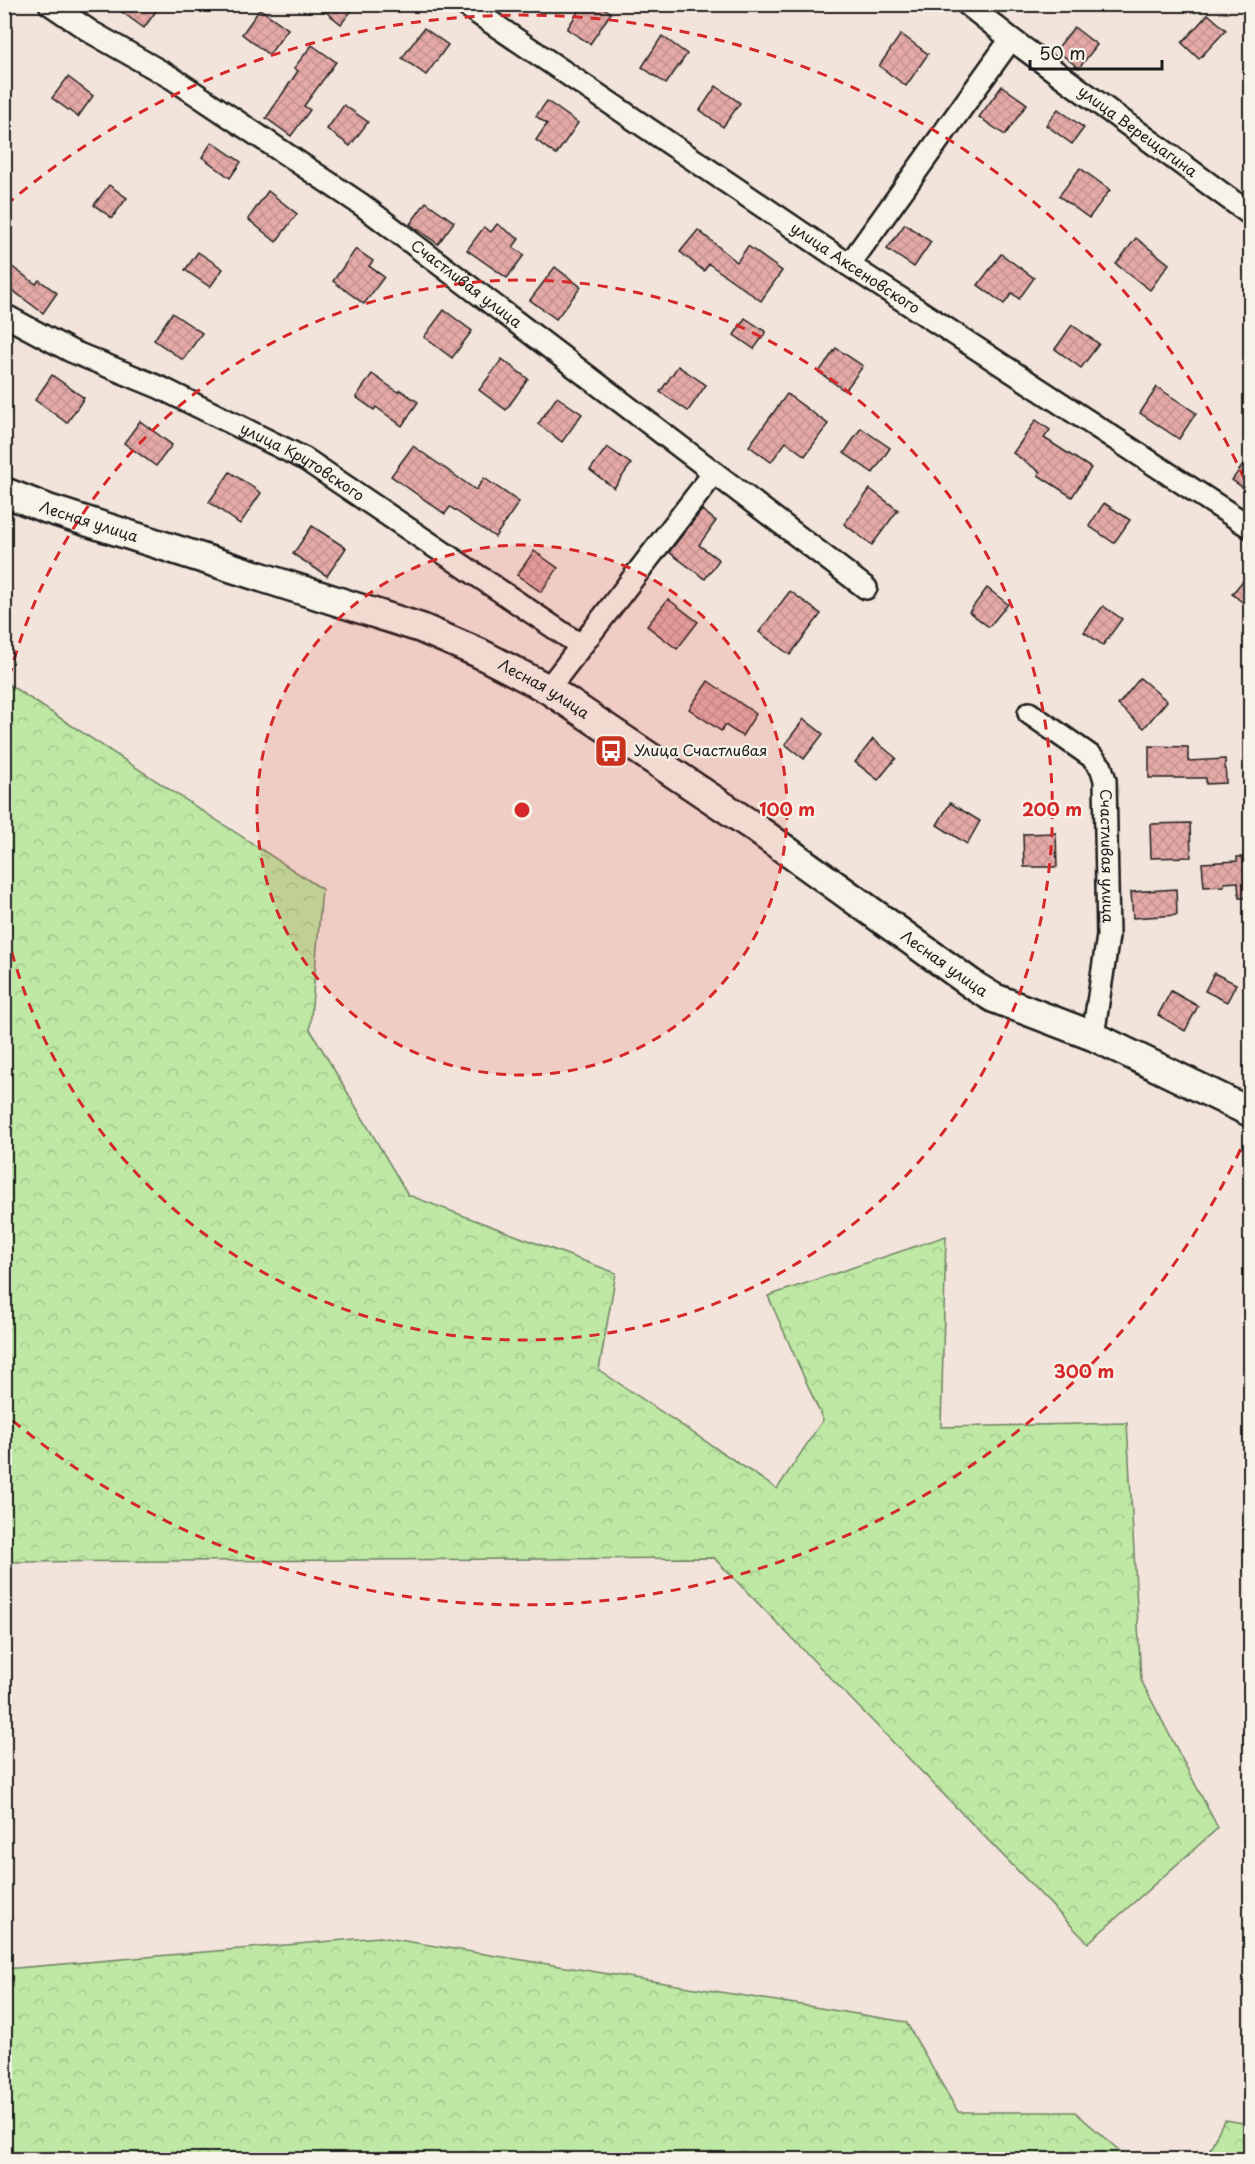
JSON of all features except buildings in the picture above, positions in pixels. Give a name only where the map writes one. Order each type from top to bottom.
[{"type":"main road","name":"Лесная улица","points":[[4,492],[48,509],[421,628],[479,653],[548,689],[751,825],[994,998],[1093,1036],[1251,1112]]},
{"type":"street","name":"Счастливая улица","points":[[50,4],[91,32],[172,78],[362,205],[866,588]]},
{"type":"street","name":"улица Аксеновского","points":[[464,4],[849,265],[1251,527]]},
{"type":"street","name":"улица Верещагина","points":[[967,4],[1011,39],[1251,214]]},
{"type":"street","points":[[849,265],[1011,39]]},
{"type":"street","name":"улица Крутовского","points":[[4,315],[71,351],[161,388],[305,459],[580,645]]},
{"type":"street","points":[[548,689],[714,473]]},
{"type":"street","name":"Счастливая улица","points":[[1029,712],[1092,757],[1101,767],[1105,780],[1108,936],[1093,1036]]},
{"type":"green space","points":[[5,682],[322,889],[310,1029],[408,1195],[616,1273],[599,1370],[777,1489],[823,1420],[768,1296],[946,1236],[941,1427],[1127,1423],[1141,1680],[1218,1828],[1088,1943],[714,1558],[5,1562]]},
{"type":"green space","points":[[380,1937],[906,2022],[958,2112],[1075,2112],[1129,2159],[5,2159],[5,1969]]},
{"type":"green space","points":[[1224,2120],[1250,2124],[1250,2159],[1205,2159]]},
{"type":"place","name":"Улица Счастливая","points":[[611,751]]}]
